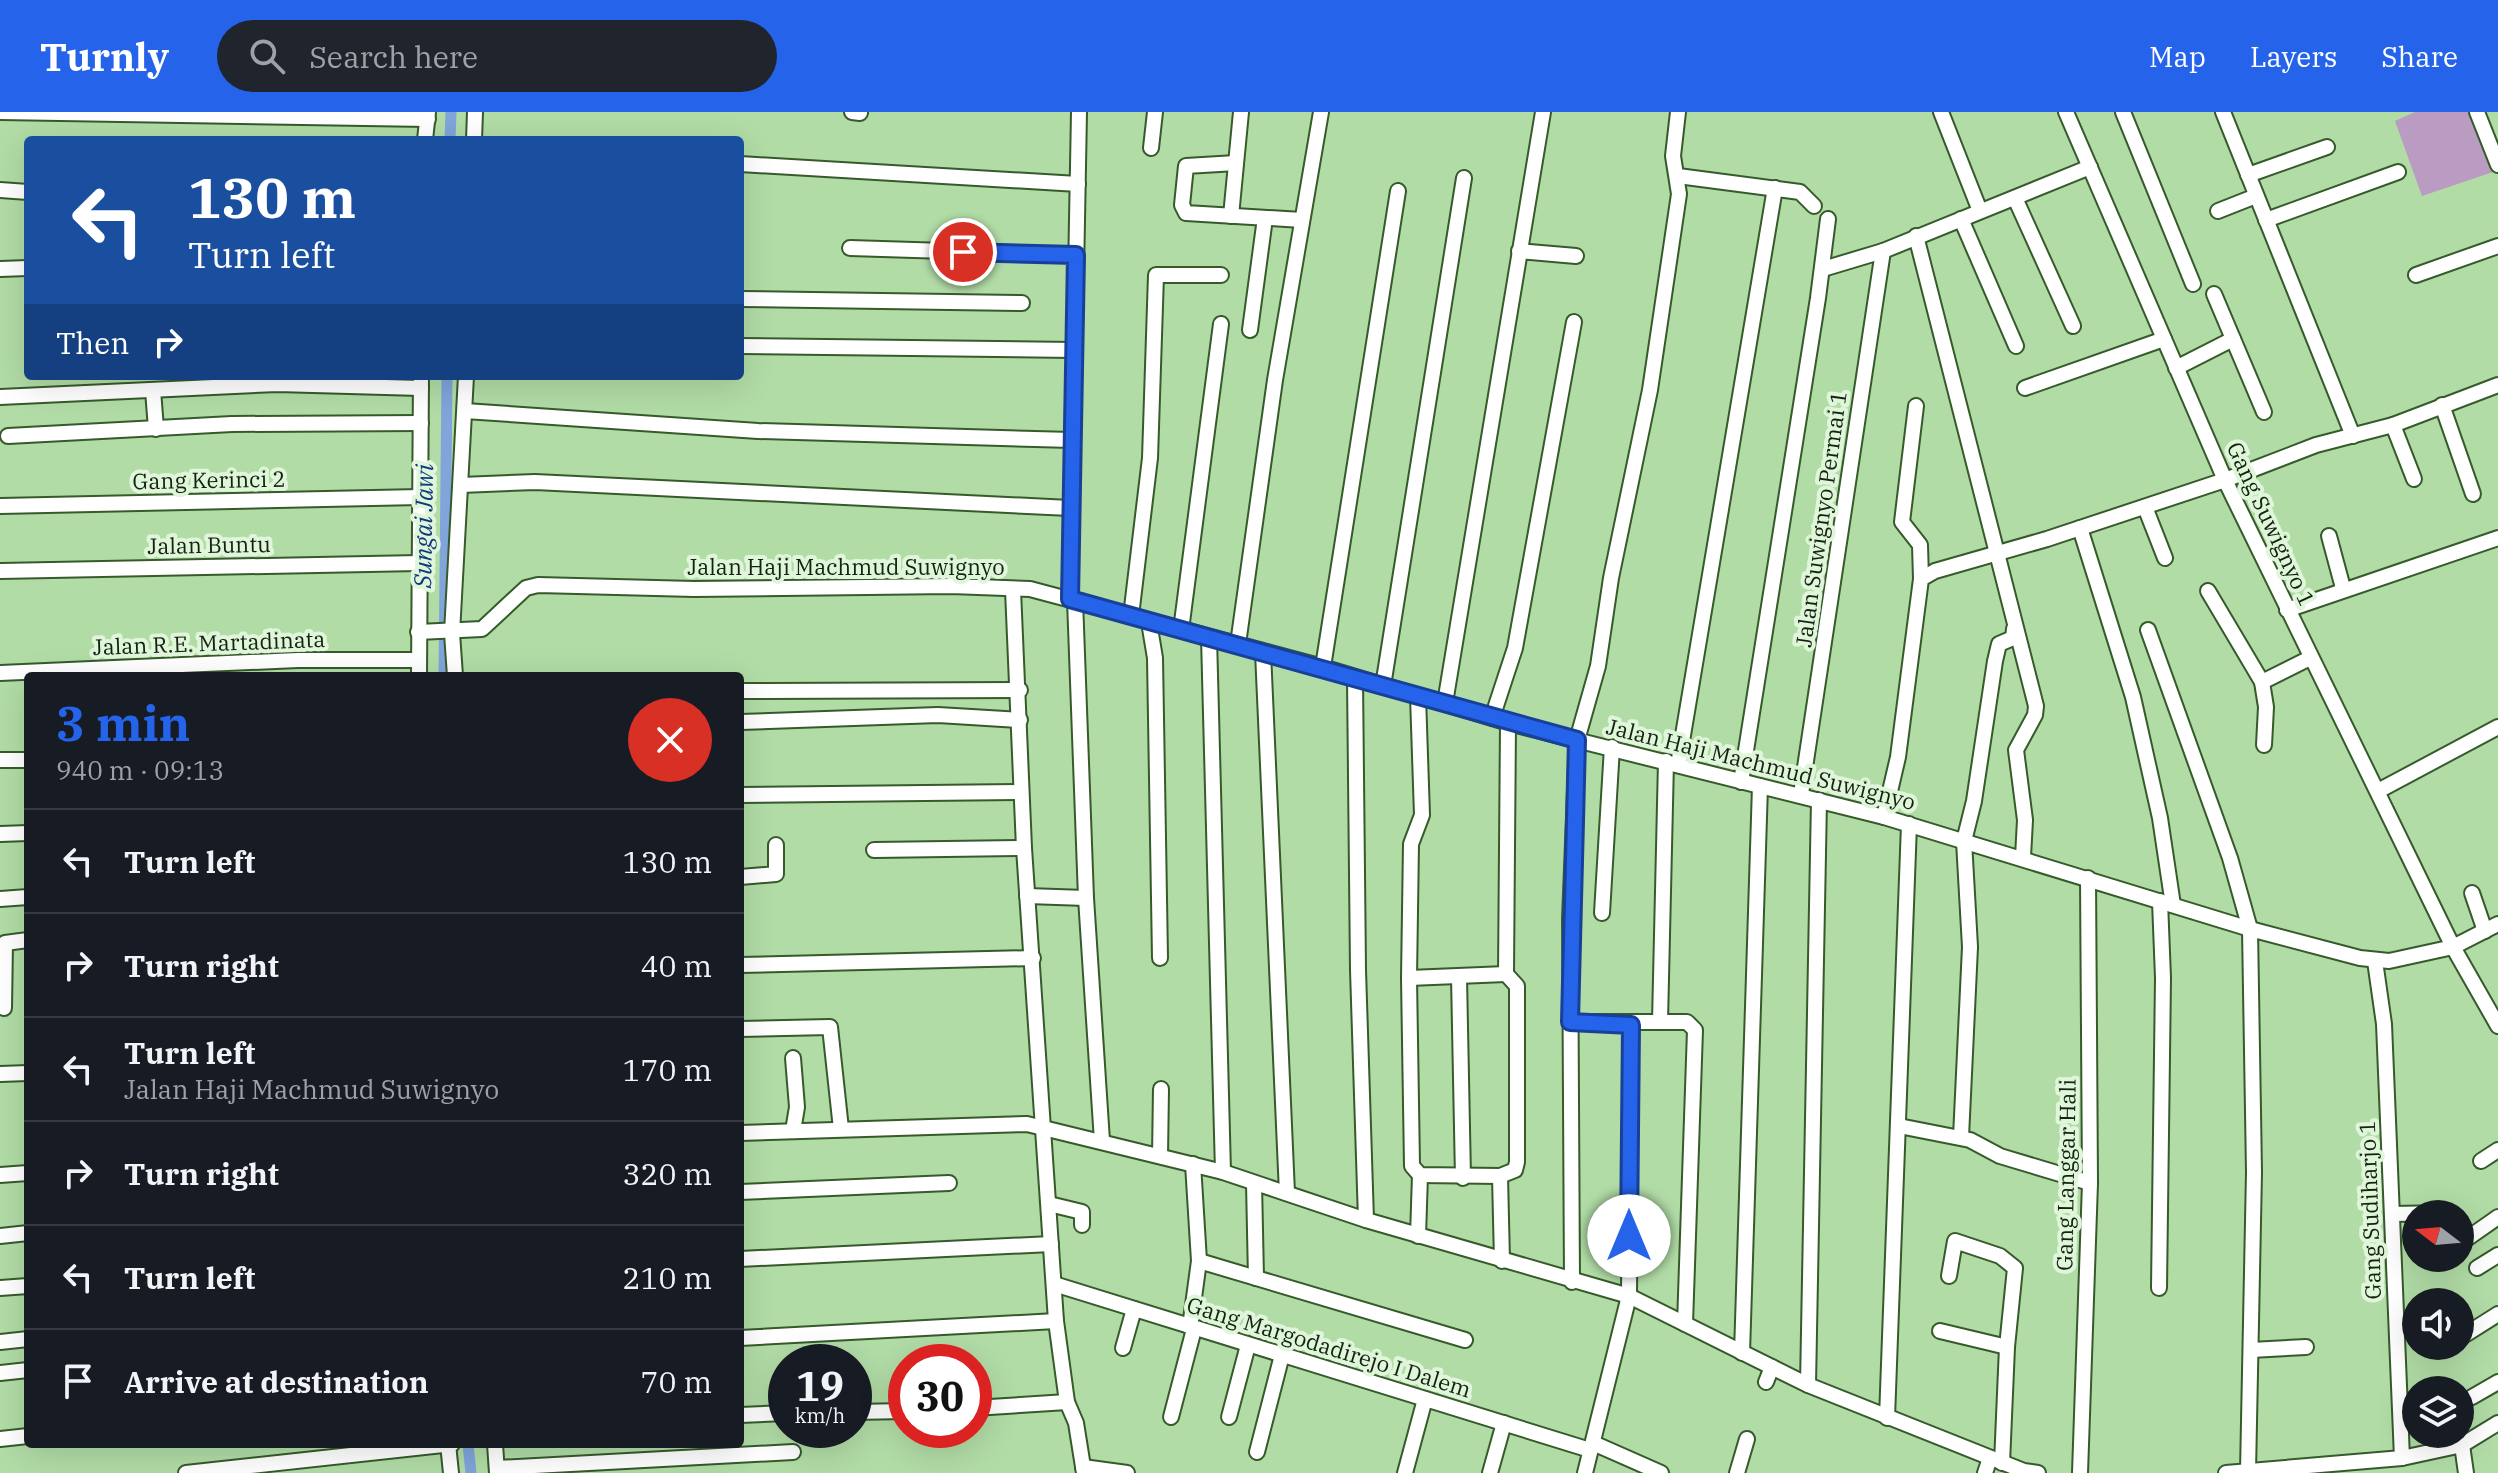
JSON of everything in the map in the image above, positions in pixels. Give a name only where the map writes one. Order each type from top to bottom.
[{"type":"street","points":[[0,112],[428,116],[426,136]]},
{"type":"street","points":[[474,136],[475,112]]},
{"type":"street","points":[[852,112],[860,113]]},
{"type":"street","points":[[1079,112],[1070,508],[1072,599],[1086,898],[1102,1141]]},
{"type":"street","points":[[1151,148],[1155,112]]},
{"type":"street","points":[[1231,216],[1241,112]]},
{"type":"street","points":[[1238,644],[1321,112]]},
{"type":"street","points":[[1445,703],[1543,112]]},
{"type":"street","points":[[1572,1282],[1570,1022],[1577,740],[1598,666],[1611,578],[1650,390],[1679,194],[1673,156],[1678,112]]},
{"type":"street","points":[[1941,112],[1980,211]]},
{"type":"street","name":"Gang Suwignyo 1","points":[[2066,112],[2225,480],[2453,947],[2498,1026]]},
{"type":"street","points":[[2123,112],[2193,284]]},
{"type":"street","points":[[2477,112],[2498,165]]},
{"type":"street","points":[[2229,114],[2256,196],[2353,436]]},
{"type":"street","points":[[2248,175],[2327,147]]},
{"type":"street","points":[[1236,163],[1192,163],[1183,169],[1182,205],[1186,213],[1302,220]]},
{"type":"street","points":[[744,164],[1078,184]]},
{"type":"street","points":[[1823,269],[1883,251],[2090,167]]},
{"type":"street","points":[[2266,220],[2398,172]]},
{"type":"street","points":[[1678,176],[1800,192],[1814,206]]},
{"type":"street","points":[[1383,686],[1464,178]]},
{"type":"street","points":[[1660,1022],[1672,763],[1775,188]]},
{"type":"street","points":[[0,190],[24,192]]},
{"type":"street","points":[[1323,667],[1398,191]]},
{"type":"street","points":[[2218,211],[2256,196]]},
{"type":"street","points":[[2015,198],[2073,326]]},
{"type":"street","points":[[1250,330],[1265,218]]},
{"type":"street","points":[[1741,782],[1823,269],[1828,219]]},
{"type":"street","points":[[1961,219],[2016,346]]},
{"type":"street","points":[[1916,236],[2036,706],[2016,750],[2025,820],[2023,857]]},
{"type":"street","points":[[2416,275],[2498,246]]},
{"type":"street","points":[[850,248],[1076,255]]},
{"type":"street","points":[[1519,251],[1576,256]]},
{"type":"street","name":"Jalan Suwignyo Permai 1","points":[[1801,794],[1883,251]]},
{"type":"street","points":[[0,269],[24,268]]},
{"type":"street","points":[[1131,616],[1150,458],[1156,275],[1221,275]]},
{"type":"street","points":[[2214,294],[2264,412]]},
{"type":"street","points":[[744,299],[1022,303]]},
{"type":"street","points":[[1492,718],[1515,648],[1553,456],[1574,322]]},
{"type":"street","points":[[1181,630],[1221,324]]},
{"type":"street","points":[[2025,388],[2164,339]]},
{"type":"street","points":[[2176,368],[2233,339]]},
{"type":"street","points":[[744,346],[1074,350]]},
{"type":"street","points":[[455,672],[450,633],[466,380]]},
{"type":"street","points":[[0,397],[277,384],[421,382],[419,563],[423,632],[419,672]]},
{"type":"street","points":[[1921,579],[1935,571],[2225,480],[2316,445],[2393,425],[2498,385]]},
{"type":"street","points":[[153,390],[156,429]]},
{"type":"street","points":[[2442,405],[2473,494]]},
{"type":"street","points":[[1884,817],[1898,757],[1921,579],[1920,545],[1902,522],[1916,406]]},
{"type":"street","points":[[465,411],[758,431],[1072,440]]},
{"type":"street","points":[[8,436],[232,424],[421,423]]},
{"type":"street","points":[[2393,425],[2414,479]]},
{"type":"street","points":[[461,485],[535,482],[1070,508]]},
{"type":"street","name":"Gang Kerinci 2","points":[[0,506],[420,497]]},
{"type":"street","points":[[2145,507],[2165,558]]},
{"type":"street","points":[[2080,528],[2133,697],[2160,818],[2167,903],[2163,978],[2159,1288]]},
{"type":"street","points":[[2329,536],[2343,588]]},
{"type":"street","points":[[2287,610],[2343,588],[2498,538]]},
{"type":"street","name":"Jalan Buntu","points":[[0,571],[419,563]]},
{"type":"street","name":"Jalan Haji Machmud Suwignyo","points":[[423,632],[450,633],[491,624],[526,588],[538,585],[694,589],[951,586],[1030,589],[1323,667],[1508,723],[1741,782],[1801,794],[2023,857],[2250,929],[2375,961],[2399,960],[2453,947],[2492,927]]},
{"type":"street","points":[[1013,590],[1020,690],[1024,848],[1056,1321],[1067,1402],[1076,1423],[1084,1470],[1127,1473]]},
{"type":"street","points":[[2208,591],[2262,682],[2266,707],[2264,745]]},
{"type":"street","points":[[1149,622],[1155,658],[1160,958]]},
{"type":"street","points":[[1961,1137],[1970,947],[1964,841],[1995,661],[1999,644],[2013,638],[2014,628]]},
{"type":"street","points":[[2148,630],[2230,858],[2250,929],[2254,1172],[2248,1472]]},
{"type":"street","points":[[1209,637],[1223,1172]]},
{"type":"street","points":[[1263,652],[1287,1193]]},
{"type":"street","points":[[2262,682],[2310,658]]},
{"type":"street","points":[[298,660],[299,672]]},
{"type":"street","name":"Jalan R.E. Martadinata","points":[[0,673],[298,660],[419,660]]},
{"type":"street","points":[[1355,679],[1358,970],[1366,1220]]},
{"type":"street","points":[[744,691],[1020,690]]},
{"type":"street","points":[[1418,696],[1422,815],[1411,844],[1409,978],[1412,1166],[1420,1175],[1418,1236]]},
{"type":"street","points":[[744,722],[938,715],[1020,720]]},
{"type":"street","points":[[1420,1175],[1463,1178],[1500,1176],[1515,1170],[1517,1162],[1517,986],[1506,974],[1508,723]]},
{"type":"street","points":[[2378,791],[2498,727]]},
{"type":"street","points":[[1602,913],[1612,747]]},
{"type":"street","points":[[0,760],[24,760]]},
{"type":"street","points":[[1742,1353],[1760,786]]},
{"type":"street","points":[[744,795],[1021,792]]},
{"type":"street","points":[[1808,1385],[1819,800]]},
{"type":"street","points":[[1887,1418],[1909,824]]},
{"type":"street","points":[[0,834],[24,833]]},
{"type":"street","points":[[744,877],[776,874],[776,845]]},
{"type":"street","points":[[874,850],[1024,848]]},
{"type":"street","name":"Gang Langgar Hali","points":[[2080,1473],[2090,1183],[2088,878]]},
{"type":"street","points":[[2472,893],[2492,927]]},
{"type":"street","points":[[1027,896],[1086,898]]},
{"type":"street","points":[[0,899],[24,897]]},
{"type":"street","points":[[4,1008],[5,943],[24,941]]},
{"type":"street","points":[[744,965],[1033,958]]},
{"type":"street","name":"Gang Sudiharjo 1","points":[[2375,961],[2384,1024],[2402,1458]]},
{"type":"street","points":[[1409,978],[1506,974]]},
{"type":"street","points":[[1459,977],[1463,1178]]},
{"type":"street","points":[[1570,1022],[1631,1025],[1687,1022],[1695,1030],[1685,1324]]},
{"type":"street","points":[[1585,1473],[1629,1296],[1631,1025]]},
{"type":"street","points":[[744,1029],[830,1027],[841,1129]]},
{"type":"street","points":[[793,1058],[797,1107],[793,1131]]},
{"type":"street","points":[[0,1074],[24,1073]]},
{"type":"street","points":[[1160,1156],[1161,1089]]},
{"type":"street","points":[[744,1133],[1045,1126],[1193,1164],[1418,1236],[1629,1296],[1808,1385],[1996,1460],[2038,1473]]},
{"type":"street","points":[[1899,1126],[1961,1137],[2000,1156],[2090,1183]]},
{"type":"street","points":[[2481,1161],[2498,1150]]},
{"type":"street","points":[[1171,1417],[1192,1328],[1199,1261],[1193,1164]]},
{"type":"street","points":[[0,1175],[24,1173]]},
{"type":"street","points":[[1500,1176],[1502,1261]]},
{"type":"street","points":[[744,1192],[949,1183]]},
{"type":"street","points":[[1254,1183],[1256,1278]]},
{"type":"street","points":[[1049,1204],[1082,1212],[1082,1225]]},
{"type":"street","points":[[2392,1214],[2402,1214]]},
{"type":"street","points":[[2474,1234],[2498,1217]]},
{"type":"street","points":[[0,1236],[24,1233]]},
{"type":"street","points":[[1949,1276],[1955,1241],[2011,1261],[2015,1268],[1996,1460],[1985,1473]]},
{"type":"street","points":[[744,1259],[1051,1244]]},
{"type":"street","points":[[2477,1268],[2498,1255]]},
{"type":"street","points":[[1199,1261],[1465,1340]]},
{"type":"street","name":"Gang Margodadirejo I Dalem","points":[[1054,1284],[1504,1423],[1592,1446],[1661,1473]]},
{"type":"street","points":[[0,1288],[24,1286]]},
{"type":"street","points":[[1123,1348],[1134,1309]]},
{"type":"street","points":[[2474,1329],[2498,1314]]},
{"type":"street","points":[[744,1338],[1056,1321]]},
{"type":"street","points":[[1940,1331],[2007,1347]]},
{"type":"street","points":[[0,1342],[24,1339]]},
{"type":"street","points":[[1229,1417],[1248,1345]]},
{"type":"street","points":[[2251,1350],[2306,1347]]},
{"type":"street","points":[[1257,1452],[1282,1355]]},
{"type":"street","points":[[1766,1382],[1772,1367]]},
{"type":"street","points":[[0,1373],[24,1370]]},
{"type":"street","points":[[2474,1396],[2498,1382]]},
{"type":"street","points":[[1405,1473],[1425,1399]]},
{"type":"street","points":[[992,1407],[1067,1402]]},
{"type":"street","points":[[744,1415],[768,1414]]},
{"type":"street","points":[[1490,1473],[1504,1423]]},
{"type":"street","points":[[2474,1438],[2498,1423]]},
{"type":"street","points":[[0,1439],[24,1436]]},
{"type":"street","points":[[1737,1473],[1747,1439]]},
{"type":"street","points":[[186,1473],[414,1448]]},
{"type":"street","points":[[450,1448],[451,1473]]},
{"type":"street","points":[[495,1448],[497,1470],[793,1452]]},
{"type":"street","points":[[2226,1473],[2402,1458],[2448,1448]]},
{"type":"street","points":[[2462,1448],[2466,1473]]},
{"type":"shaded area","points":[[2415,112],[2469,112],[2493,172],[2422,196],[2395,121]]},
{"type":"waterway","name":"Sungai Jawi","points":[[450,136],[451,112]]},
{"type":"waterway","name":"Sungai Jawi","points":[[444,672],[447,380]]},
{"type":"waterway","name":"Sungai Jawi","points":[[468,1448],[471,1473]]},
{"type":"route","points":[[963,252],[1076,255],[1070,599],[1577,740],[1577,814],[1570,919],[1570,1022],[1631,1025],[1629,1236]]}]
